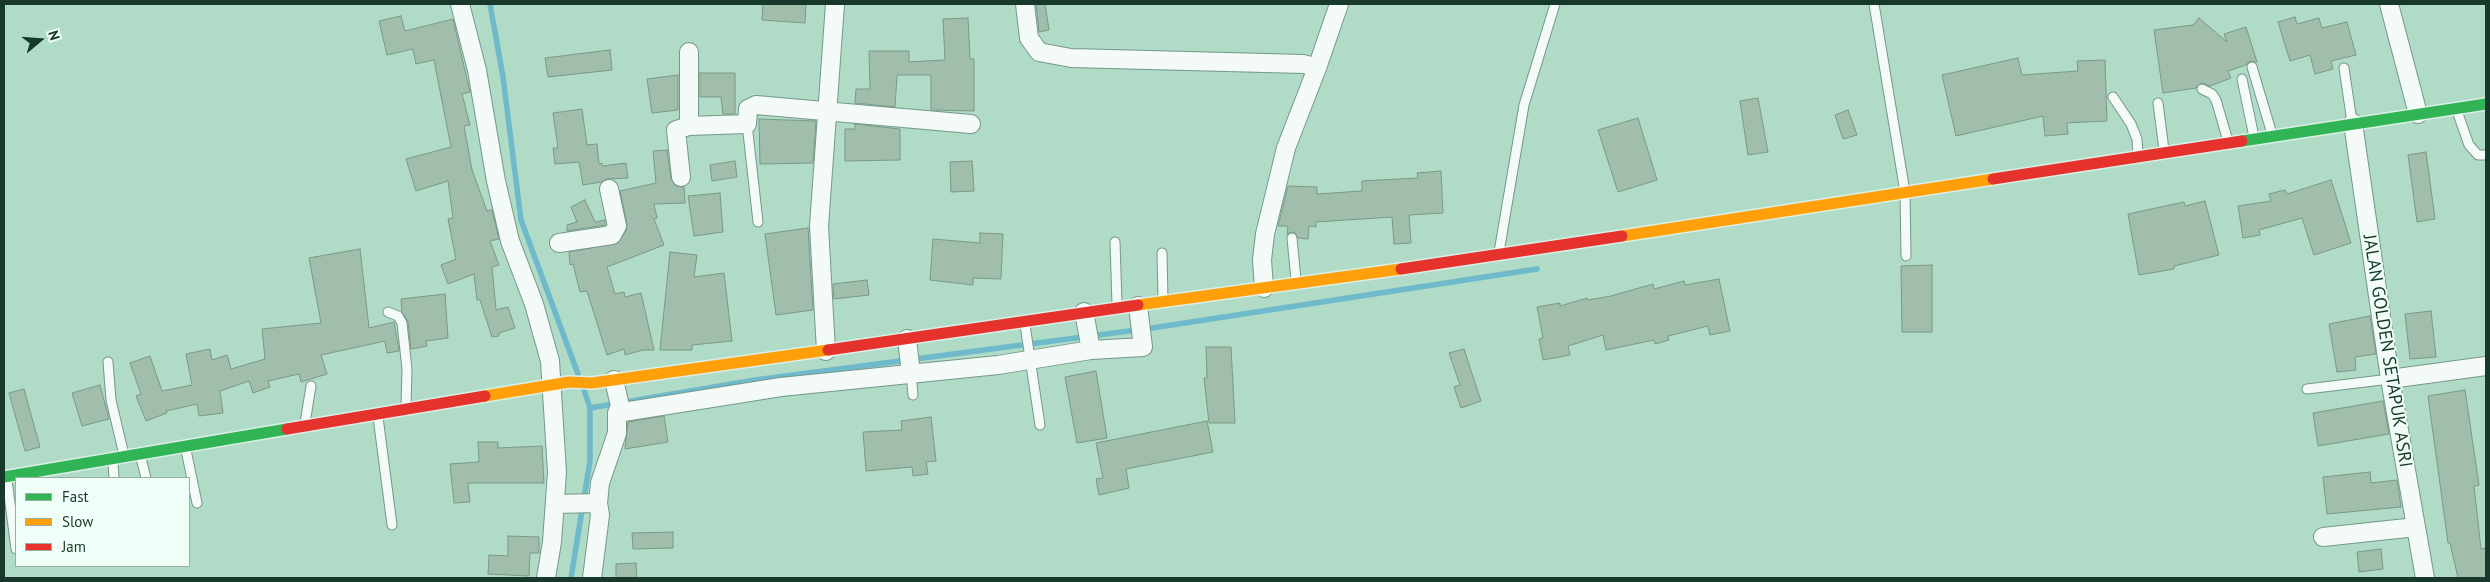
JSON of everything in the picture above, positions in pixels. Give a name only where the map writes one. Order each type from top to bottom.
[{"type":"highway","points":[[5,477],[186,448],[406,408],[570,382],[592,383],[614,380],[782,374],[826,351],[910,358],[1025,328],[1087,333],[1117,309],[1499,254],[2486,104]]},
{"type":"street","points":[[460,4],[477,70],[496,181],[510,241],[519,260],[534,304],[550,361],[556,472],[561,504],[546,578]]},
{"type":"street","points":[[826,351],[819,226],[822,160],[828,110],[835,4]]},
{"type":"street","points":[[1025,4],[1029,38],[1039,52],[1071,58],[1304,64],[1317,68]]},
{"type":"street","points":[[1264,288],[1262,260],[1265,234],[1286,148],[1339,4]]},
{"type":"street","points":[[2389,4],[2418,114]]},
{"type":"street","points":[[689,52],[689,126]]},
{"type":"street","points":[[681,177],[676,130],[689,126],[748,124],[748,108],[756,105],[971,124]]},
{"type":"street","name":"JALAN GOLDEN SETAPUK ASRI","points":[[2353,124],[2390,379],[2425,578]]},
{"type":"street","points":[[559,243],[612,235],[616,226],[609,188]]},
{"type":"street","points":[[618,406],[782,374],[910,358],[1030,356],[1087,333],[1143,347],[1138,306]]},
{"type":"street","points":[[2390,379],[2486,366]]},
{"type":"street","points":[[592,578],[600,515],[593,503],[617,433],[618,406],[614,380]]},
{"type":"street","points":[[561,504],[593,503]]},
{"type":"street","points":[[2323,537],[2416,527]]},
{"type":"lane","points":[[1499,254],[1524,105],[1554,4]]},
{"type":"lane","points":[[1874,4],[1906,192],[1906,256]]},
{"type":"lane","points":[[2252,67],[2272,136]]},
{"type":"lane","points":[[2344,68],[2353,124]]},
{"type":"lane","points":[[2242,78],[2254,138]]},
{"type":"lane","points":[[2202,89],[2212,94],[2216,100],[2228,143]]},
{"type":"lane","points":[[2113,97],[2131,124],[2137,139],[2138,156]]},
{"type":"lane","points":[[2158,104],[2164,152]]},
{"type":"lane","points":[[2456,108],[2469,145],[2478,154],[2486,155]]},
{"type":"lane","points":[[748,124],[758,222]]},
{"type":"lane","points":[[1292,238],[1297,284]]},
{"type":"lane","points":[[1115,242],[1117,309]]},
{"type":"lane","points":[[1162,254],[1163,302]]},
{"type":"lane","points":[[388,312],[398,316],[402,322],[407,369],[406,408]]},
{"type":"lane","points":[[1025,328],[1040,425]]},
{"type":"lane","points":[[910,358],[913,395]]},
{"type":"lane","points":[[108,362],[119,459],[114,477]]},
{"type":"lane","points":[[2307,389],[2390,379]]},
{"type":"lane","points":[[305,426],[311,386]]},
{"type":"lane","points":[[377,414],[392,525]]},
{"type":"lane","points":[[186,448],[196,503]]},
{"type":"lane","points":[[141,455],[146,477]]},
{"type":"lane","points":[[5,477],[15,542]]},
{"type":"building","points":[[763,4],[806,4],[805,23],[762,20]]},
{"type":"building","points":[[1036,4],[1045,4],[1049,30],[1039,32]]},
{"type":"building","points":[[401,16],[405,31],[453,19],[470,92],[462,94],[470,125],[464,126],[472,170],[487,211],[492,210],[499,239],[490,241],[499,265],[492,267],[496,310],[508,307],[515,328],[499,333],[499,336],[492,337],[480,300],[477,300],[474,274],[448,284],[441,265],[456,259],[448,219],[453,218],[448,181],[416,191],[406,159],[451,147],[434,60],[416,64],[413,49],[387,55],[379,21]]},
{"type":"building","points":[[2295,17],[2297,24],[2319,18],[2322,28],[2347,22],[2356,55],[2331,61],[2333,69],[2315,74],[2310,55],[2290,61],[2278,22]]},
{"type":"building","points":[[968,18],[970,59],[974,59],[974,111],[931,110],[931,75],[897,75],[895,107],[855,103],[856,89],[870,89],[869,51],[909,51],[909,62],[945,60],[943,19]]},
{"type":"building","points":[[2199,18],[2227,42],[2224,34],[2246,27],[2257,62],[2250,61],[2246,65],[2228,71],[2231,78],[2210,86],[2201,83],[2196,88],[2163,93],[2154,30],[2193,25]]},
{"type":"building","points":[[610,50],[612,70],[548,77],[545,58]]},
{"type":"building","points":[[2018,58],[2022,75],[2078,71],[2077,61],[2105,60],[2107,121],[2067,123],[2068,134],[2045,136],[2043,116],[1956,136],[1942,75]]},
{"type":"building","points":[[700,73],[735,73],[735,114],[723,114],[721,97],[700,97]]},
{"type":"building","points":[[678,75],[678,110],[652,113],[647,79]]},
{"type":"building","points":[[1758,98],[1768,152],[1748,155],[1740,101]]},
{"type":"building","points":[[582,109],[587,145],[597,144],[599,164],[602,163],[602,166],[626,163],[628,178],[607,179],[583,185],[579,162],[555,164],[553,148],[558,148],[553,113]]},
{"type":"building","points":[[1848,110],[1857,135],[1843,139],[1835,115]]},
{"type":"building","points":[[1638,118],[1657,180],[1618,192],[1598,130]]},
{"type":"building","points":[[759,119],[816,121],[813,163],[760,164]]},
{"type":"building","points":[[855,124],[900,129],[900,160],[845,161],[845,129],[855,129]]},
{"type":"building","points":[[667,150],[671,179],[676,186],[684,187],[685,203],[654,204],[657,218],[654,219],[664,245],[607,267],[615,294],[624,292],[625,297],[641,293],[654,350],[643,350],[625,355],[624,349],[607,355],[587,291],[580,292],[573,264],[570,265],[569,252],[618,243],[626,231],[627,224],[620,191],[656,183],[653,151]]},
{"type":"building","points":[[2426,152],[2435,219],[2417,222],[2408,155]]},
{"type":"building","points":[[735,161],[737,177],[712,181],[710,165]]},
{"type":"building","points":[[972,161],[974,191],[951,192],[950,162]]},
{"type":"building","points":[[1441,171],[1443,213],[1409,215],[1411,243],[1394,244],[1392,217],[1316,222],[1316,227],[1309,226],[1308,239],[1298,238],[1294,232],[1287,234],[1288,226],[1278,226],[1288,186],[1317,187],[1317,194],[1362,191],[1362,181],[1418,178],[1417,173]]},
{"type":"building","points":[[2331,180],[2351,243],[2314,255],[2302,218],[2259,230],[2260,235],[2243,238],[2238,206],[2271,201],[2269,194],[2285,190],[2287,194]]},
{"type":"building","points":[[720,193],[723,232],[694,236],[688,196]]},
{"type":"building","points":[[585,200],[595,222],[605,220],[605,225],[567,231],[567,225],[577,222],[571,207]]},
{"type":"building","points":[[2205,201],[2219,255],[2174,266],[2174,269],[2139,275],[2128,214],[2184,202],[2185,206]]},
{"type":"building","points":[[808,228],[813,310],[776,315],[765,234]]},
{"type":"building","points":[[980,233],[1003,234],[1001,279],[973,278],[973,285],[930,280],[933,239],[980,243]]},
{"type":"building","points":[[360,249],[369,328],[394,322],[399,351],[387,353],[385,341],[321,355],[327,374],[301,382],[299,374],[268,381],[270,387],[253,393],[249,381],[220,391],[223,413],[199,416],[197,404],[166,411],[167,413],[146,421],[136,396],[141,394],[130,363],[150,356],[162,391],[192,385],[186,354],[210,349],[212,360],[227,355],[231,369],[265,359],[262,329],[321,323],[309,258]]},
{"type":"building","points":[[670,252],[697,255],[694,277],[724,273],[732,341],[692,345],[692,350],[660,350]]},
{"type":"building","points":[[1932,265],[1932,332],[1902,332],[1901,266]]},
{"type":"building","points":[[1719,279],[1730,331],[1710,335],[1708,326],[1668,336],[1669,340],[1655,344],[1654,340],[1606,350],[1603,335],[1568,346],[1570,355],[1543,360],[1539,339],[1543,338],[1537,307],[1560,303],[1560,306],[1587,298],[1588,300],[1611,296],[1653,284],[1654,289],[1684,281],[1685,285]]},
{"type":"building","points":[[867,280],[869,295],[834,299],[833,284]]},
{"type":"building","points":[[445,294],[448,338],[426,341],[427,346],[411,349],[408,322],[402,312],[401,299]]},
{"type":"building","points":[[2431,311],[2436,357],[2410,359],[2405,314]]},
{"type":"building","points":[[2370,316],[2376,354],[2355,357],[2356,370],[2337,372],[2329,324]]},
{"type":"building","points":[[1206,347],[1231,347],[1235,423],[1209,423],[1204,378],[1207,378]]},
{"type":"building","points":[[1464,349],[1481,401],[1461,408],[1454,387],[1460,385],[1449,353]]},
{"type":"building","points":[[1096,371],[1107,438],[1077,443],[1065,377]]},
{"type":"building","points":[[100,385],[109,419],[82,426],[72,393]]},
{"type":"building","points":[[24,389],[40,447],[25,451],[9,393]]},
{"type":"building","points":[[2465,390],[2479,485],[2474,486],[2481,549],[2486,548],[2486,578],[2458,578],[2450,543],[2448,543],[2428,396]]},
{"type":"building","points":[[2383,401],[2389,434],[2318,446],[2313,413]]},
{"type":"building","points":[[664,416],[668,442],[625,449],[628,422]]},
{"type":"building","points":[[931,417],[936,461],[926,462],[928,474],[913,476],[912,467],[866,471],[863,432],[902,430],[901,421]]},
{"type":"building","points":[[1207,421],[1213,452],[1126,469],[1129,488],[1099,495],[1096,479],[1103,478],[1096,443]]},
{"type":"building","points":[[478,442],[498,442],[498,448],[542,446],[544,483],[468,483],[470,502],[454,503],[450,464],[479,462]]},
{"type":"building","points":[[2370,472],[2371,483],[2397,480],[2401,507],[2327,514],[2323,477]]},
{"type":"building","points":[[673,532],[673,548],[633,549],[632,533]]},
{"type":"building","points":[[508,536],[539,537],[539,553],[530,553],[529,576],[488,574],[489,555],[508,556]]},
{"type":"building","points":[[2381,549],[2383,569],[2359,572],[2357,552]]},
{"type":"building","points":[[636,563],[637,578],[616,578],[616,564]]},
{"type":"waterway","points":[[490,4],[503,77],[521,220],[578,374]]},
{"type":"waterway","points":[[590,408],[755,380],[1152,328],[1537,269]]},
{"type":"waterway","points":[[571,578],[590,461],[590,408],[584,390]]},
{"type":"traffic: fast","points":[[2242,141],[2486,104]]},
{"type":"traffic: fast","points":[[4,477],[287,429]]},
{"type":"traffic: slow","points":[[1622,236],[1993,179]]},
{"type":"traffic: slow","points":[[1138,305],[1401,269]]},
{"type":"traffic: slow","points":[[485,396],[569,382],[592,383],[828,350]]},
{"type":"traffic: jam","points":[[1993,179],[2242,141]]},
{"type":"traffic: jam","points":[[1401,269],[1622,236]]},
{"type":"traffic: jam","points":[[828,350],[1138,305]]},
{"type":"traffic: jam","points":[[287,429],[485,396]]}]
